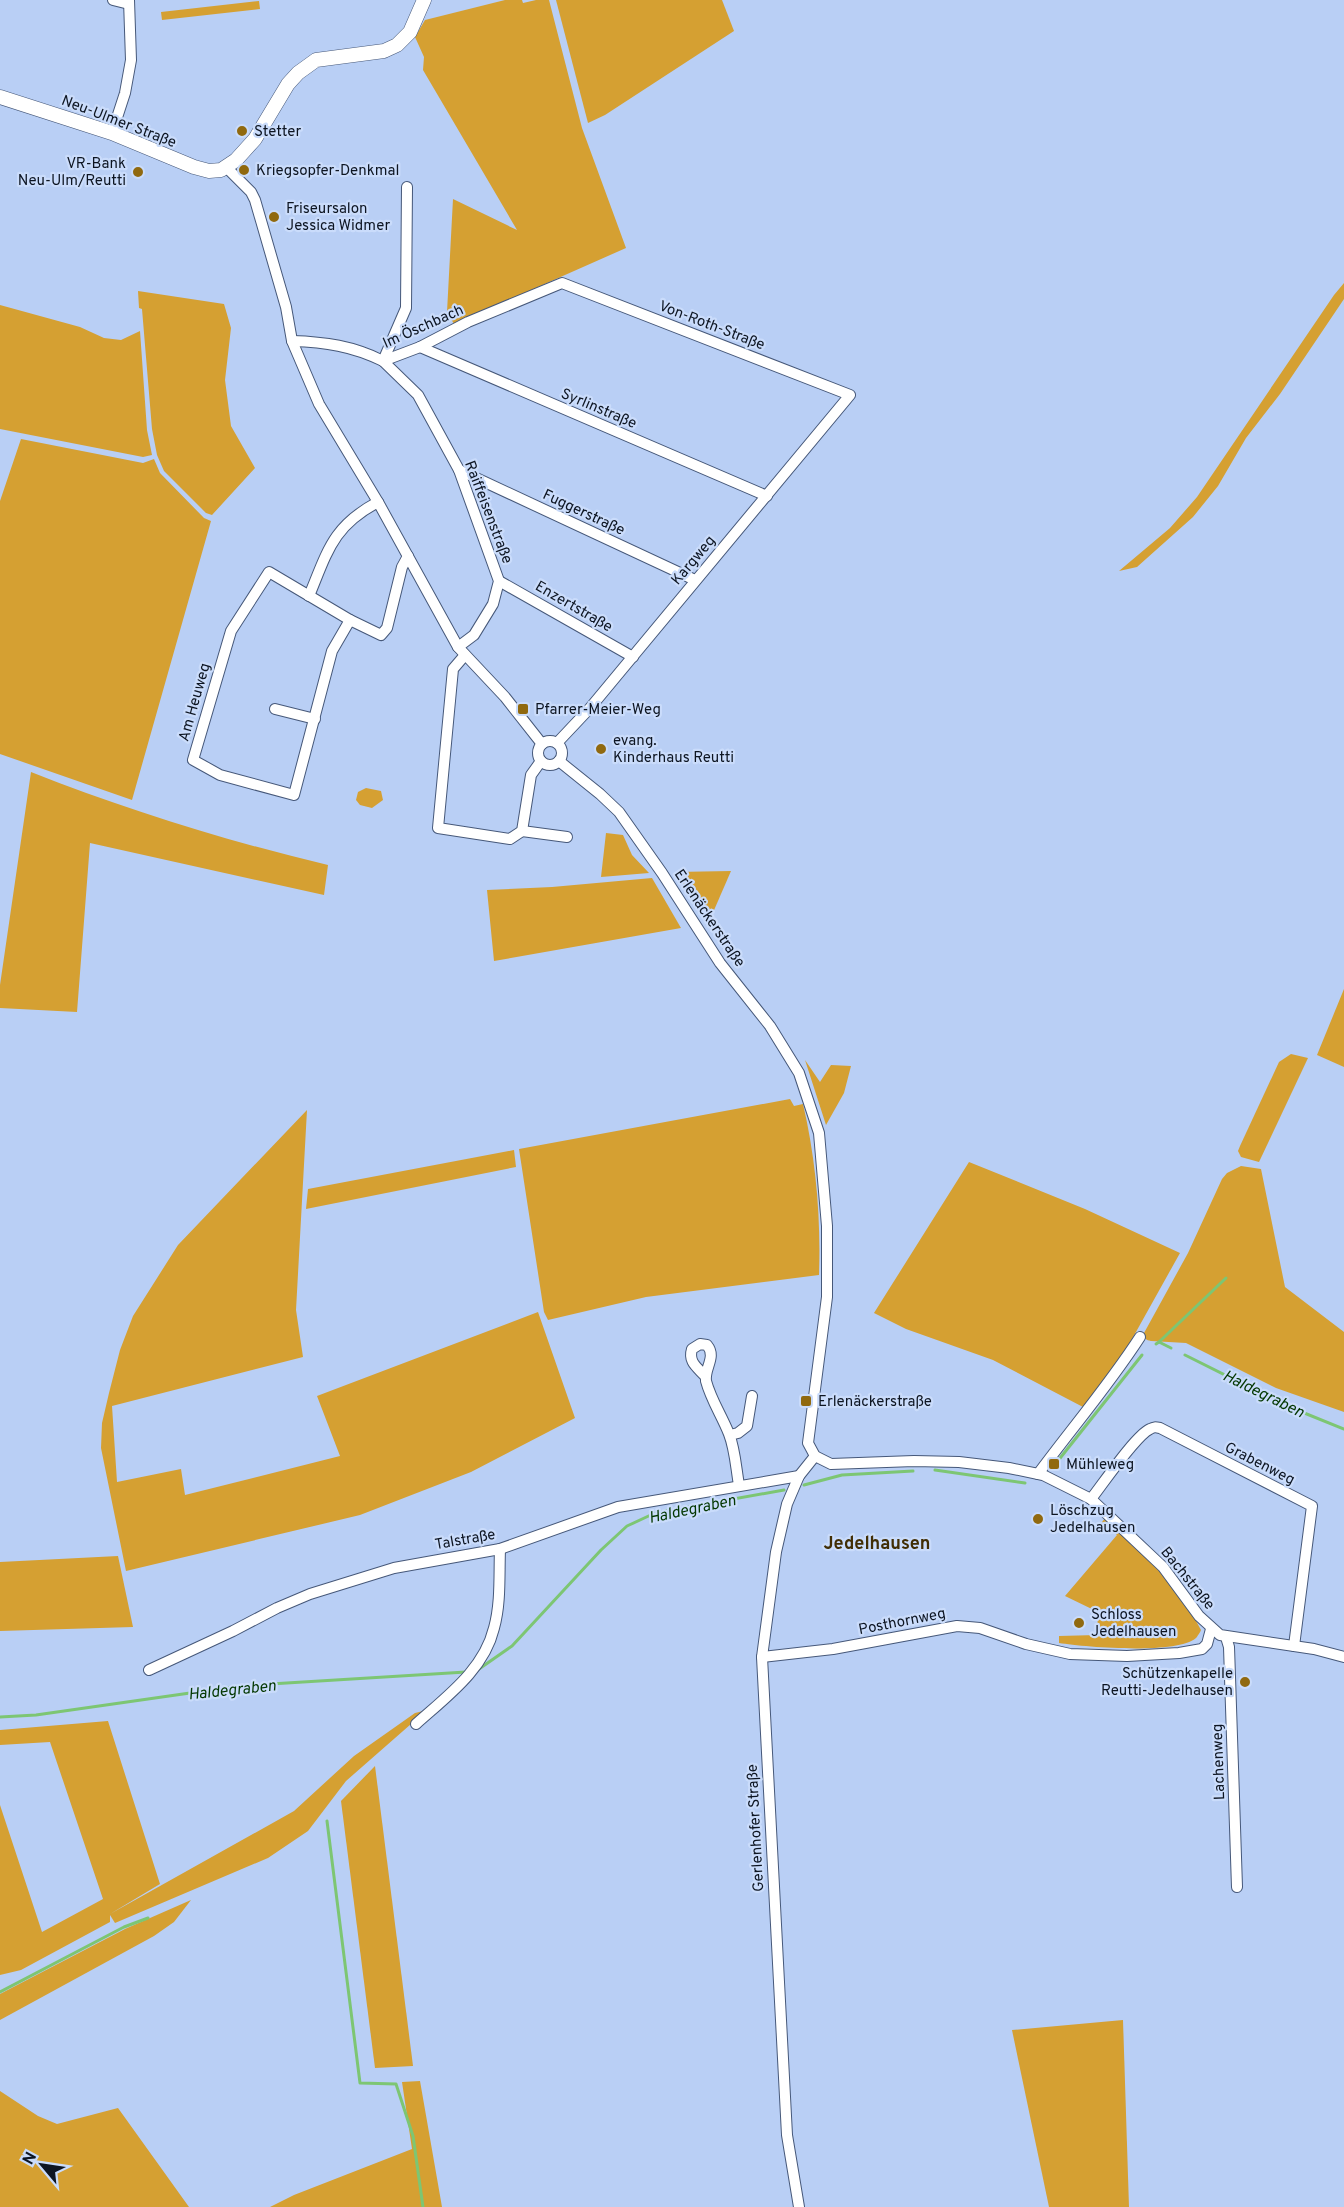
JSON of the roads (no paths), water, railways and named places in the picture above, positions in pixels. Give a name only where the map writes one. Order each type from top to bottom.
[{"type":"main road","points":[[227,168],[255,139],[297,73],[316,60],[384,51],[397,45],[410,32],[424,0]]},
{"type":"main road","name":"Neu-Ulmer Straße","points":[[0,98],[112,133],[194,167],[214,171],[227,168]]},
{"type":"street","points":[[112,133],[125,93],[131,60],[129,2],[113,0]]},
{"type":"street","points":[[227,168],[251,192],[255,200],[286,307],[292,341],[319,404],[378,502],[461,651],[505,697],[542,744]]},
{"type":"street","points":[[383,361],[406,308],[407,187]]},
{"type":"street","name":"Im Öschbach","points":[[292,341],[327,342],[353,348],[383,361],[420,347],[468,322],[562,283]]},
{"type":"street","name":"Von-Roth-Straße","points":[[562,283],[850,395]]},
{"type":"street","name":"Syrlinstraße","points":[[420,347],[767,496]]},
{"type":"street","name":"Raiffeisenstraße","points":[[383,361],[418,395],[459,470],[500,581],[493,604],[461,651]]},
{"type":"street","name":"Kargweg","points":[[557,743],[633,657],[850,395]]},
{"type":"street","name":"Fuggerstraße","points":[[459,470],[695,580]]},
{"type":"street","points":[[309,596],[328,549],[339,532],[358,512],[378,502]]},
{"type":"street","name":"Am Heuweg","points":[[350,620],[332,651],[294,795],[220,775],[192,760],[231,631],[269,572],[350,620],[381,635],[387,628],[402,567],[408,556]]},
{"type":"street","name":"Enzertstraße","points":[[500,581],[633,657]]},
{"type":"street","points":[[461,651],[453,669],[438,828],[510,839],[522,831],[567,837]]},
{"type":"street","points":[[275,709],[315,718]]},
{"type":"street","points":[[549,741],[557,743],[561,749],[559,761],[548,765],[541,761],[538,754],[542,744],[549,741]]},
{"type":"street","points":[[522,831],[531,775],[541,761]]},
{"type":"street","name":"Erlenäckerstraße","points":[[559,761],[619,812],[662,873],[720,963],[770,1026],[799,1073],[819,1133],[827,1226],[827,1297],[808,1443],[815,1456]]},
{"type":"street","points":[[1038,1474],[1084,1412],[1120,1369],[1140,1337]]},
{"type":"street","points":[[705,1376],[709,1393],[730,1435],[739,1485]]},
{"type":"street","points":[[730,1435],[744,1430],[747,1426],[752,1396]]},
{"type":"street","name":"Grabenweg","points":[[1091,1499],[1136,1442],[1152,1427],[1160,1428],[1312,1506],[1294,1646]]},
{"type":"street","name":"Bachstraße","points":[[815,1456],[831,1464],[960,1462],[1038,1474],[1091,1499],[1163,1567],[1198,1616],[1211,1629],[1226,1637],[1314,1649],[1344,1657]]},
{"type":"street","name":"Gerlenhofer Straße","points":[[799,2207],[787,2135],[762,1657],[776,1552],[787,1504],[799,1476],[815,1456]]},
{"type":"street","name":"Talstraße","points":[[149,1670],[310,1594],[394,1568],[500,1549],[618,1507],[799,1476]]},
{"type":"street","points":[[416,1724],[464,1682],[487,1647],[494,1629],[499,1598],[500,1549]]},
{"type":"street","name":"Posthornweg","points":[[762,1657],[832,1649],[957,1626],[981,1628],[1026,1644],[1070,1654],[1152,1655],[1202,1649],[1207,1644],[1211,1629]]},
{"type":"street","name":"Lachenweg","points":[[1226,1637],[1229,1647],[1237,1887]]},
{"type":"waterway","points":[[1159,1342],[1226,1278]]},
{"type":"waterway","name":"Haldegraben","points":[[1156,1344],[1159,1342],[1171,1348]]},
{"type":"waterway","name":"Haldegraben","points":[[1057,1462],[1142,1355]]},
{"type":"waterway","name":"Haldegraben","points":[[1185,1355],[1287,1406],[1344,1429]]},
{"type":"waterway","name":"Haldegraben","points":[[935,1470],[1025,1483]]},
{"type":"waterway","name":"Haldegraben","points":[[804,1485],[842,1475],[913,1471]]},
{"type":"waterway","name":"Haldegraben","points":[[479,1669],[512,1646],[601,1550],[627,1526],[655,1513],[784,1490]]},
{"type":"waterway","name":"Haldegraben","points":[[0,1717],[36,1715],[239,1686],[466,1672]]},
{"type":"waterway","points":[[327,1821],[360,2083],[396,2084],[413,2136],[423,2207]]},
{"type":"waterway","points":[[0,1992],[124,1927],[148,1918]]},
{"type":"place","name":"Stetter","points":[[242,131]]},
{"type":"place","name":"Kriegsopfer-Denkmal","points":[[244,170]]},
{"type":"place","name":"VR-Bank Neu-Ulm/Reutti","points":[[138,172]]},
{"type":"place","name":"Friseursalon Jessica Widmer","points":[[274,217]]},
{"type":"place","name":"Pfarrer-Meier-Weg","points":[[523,709]]},
{"type":"place","name":"evang. Kinderhaus Reutti","points":[[601,749]]},
{"type":"place","name":"Erlenäckerstraße","points":[[806,1401]]},
{"type":"place","name":"Mühleweg","points":[[1054,1464]]},
{"type":"place","name":"Löschzug Jedelhausen","points":[[1038,1519]]},
{"type":"place","name":"Schloss Jedelhausen","points":[[1079,1623]]},
{"type":"place","name":"Schützenkapelle Reutti-Jedelhausen","points":[[1245,1682]]},
{"type":"district","name":"Jedelhausen","points":[[877,1543]]}]
